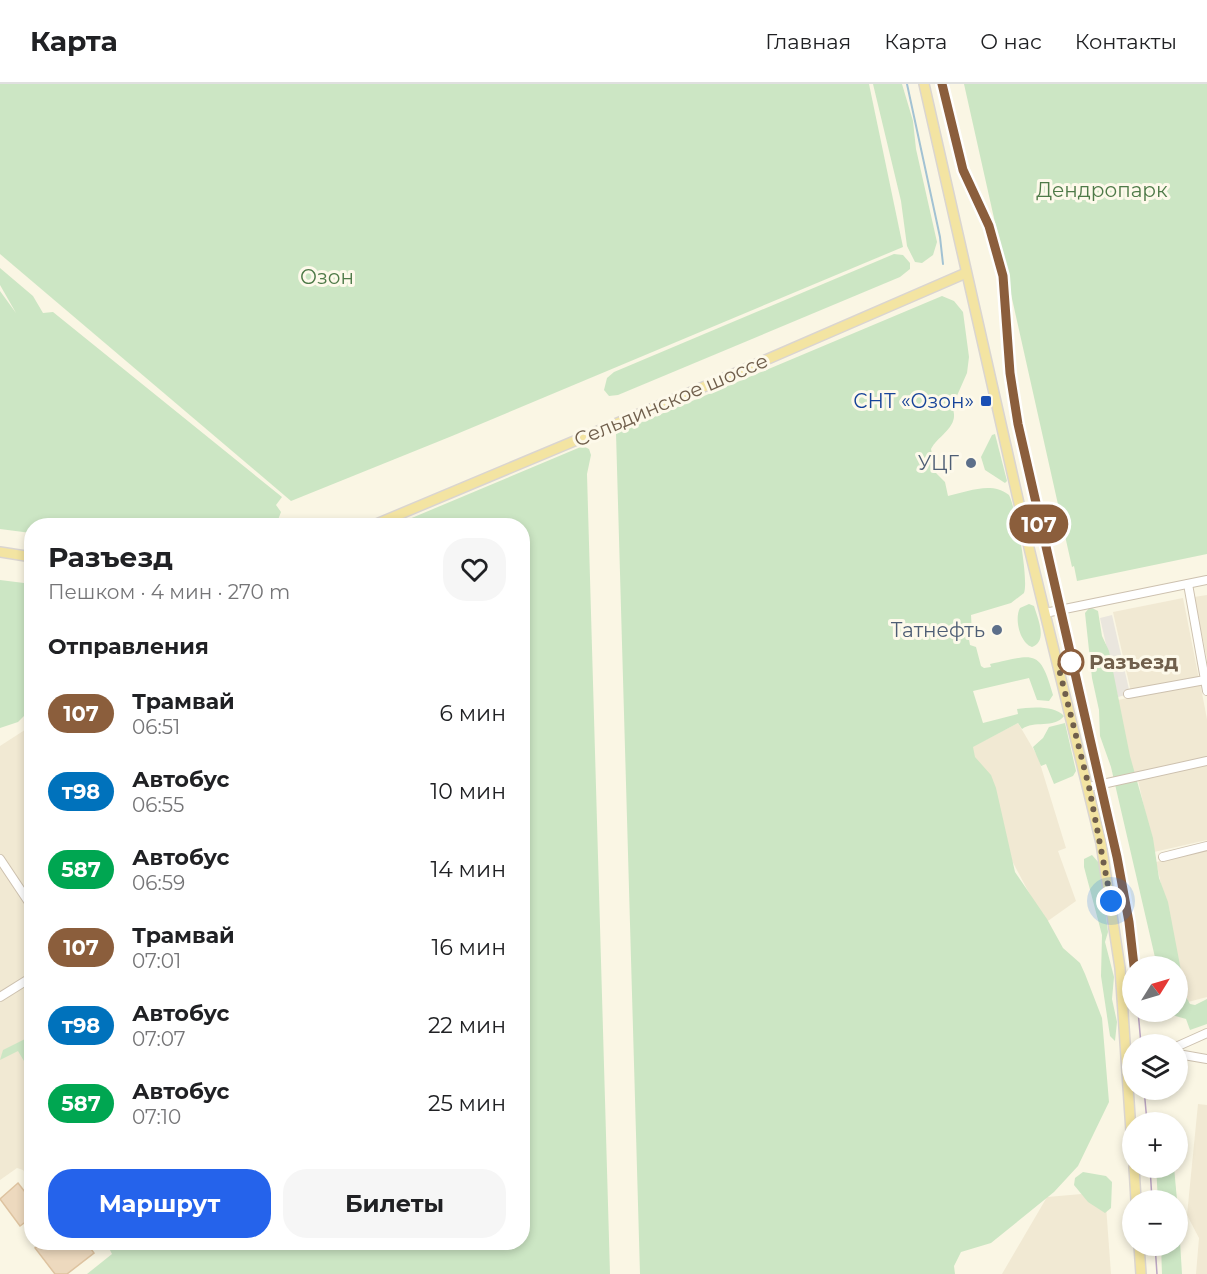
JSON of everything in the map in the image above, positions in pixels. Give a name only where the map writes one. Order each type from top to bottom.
[{"type":"main road","points":[[924,84],[1045,613],[1089,787],[1114,925],[1125,1034]]},
{"type":"main road","name":"Сельдинское шоссе","points":[[391,518],[730,376],[966,273]]},
{"type":"main road","points":[[0,552],[24,556]]},
{"type":"main road","points":[[1140,1256],[1142,1274]]},
{"type":"street","points":[[1045,613],[1207,580]]},
{"type":"street","points":[[1188,584],[1207,691]]},
{"type":"street","points":[[1128,694],[1205,680]]},
{"type":"street","points":[[1089,787],[1207,761]]},
{"type":"street","points":[[1163,857],[1207,846]]},
{"type":"street","points":[[0,859],[24,895]]},
{"type":"street","points":[[0,997],[24,982]]},
{"type":"street","points":[[1188,1042],[1207,1033]]},
{"type":"street","points":[[1188,1056],[1207,1059]]},
{"type":"shaded area","points":[[1207,595],[1207,659],[1194,597]]},
{"type":"shaded area","points":[[1183,598],[1199,679],[1131,692],[1113,612]]},
{"type":"shaded area","points":[[1112,615],[1130,694],[1118,697],[1100,618]]},
{"type":"shaded area","points":[[1200,683],[1207,719],[1207,758],[1133,774],[1118,700]]},
{"type":"shaded area","points":[[1018,723],[1038,757],[1066,848],[1058,851],[1076,901],[1045,923],[1010,857],[968,749]]},
{"type":"shaded area","points":[[24,731],[24,1171],[17,1168],[0,1180],[0,746]]},
{"type":"shaded area","points":[[1207,764],[1207,840],[1154,852],[1138,780]]},
{"type":"shaded area","points":[[1207,850],[1207,997],[1188,1002],[1188,956],[1177,956],[1156,862]]},
{"type":"shaded area","points":[[1198,1104],[1207,1105],[1207,1274],[1196,1274],[1199,1238],[1188,1217]]},
{"type":"shaded area","points":[[1105,1192],[1111,1274],[1002,1274],[1047,1197]]},
{"type":"green space","name":"Озон","points":[[0,84],[869,84],[903,247],[291,501],[0,254]]},
{"type":"green space","points":[[873,84],[902,84],[913,121],[916,149],[937,242],[933,255],[922,263],[915,262],[907,246],[901,201]]},
{"type":"green space","name":"Дендропарк","points":[[964,84],[1207,84],[1207,554],[1077,581]]},
{"type":"green space","points":[[894,254],[903,255],[910,263],[910,269],[900,277],[618,395],[609,396],[604,390],[607,378],[614,372]]},
{"type":"green space","points":[[0,268],[33,296],[43,313],[53,312],[282,497],[276,505],[281,512],[279,518],[24,518],[24,532],[0,529],[0,291],[16,313],[0,285]]},
{"type":"green space","points":[[942,296],[954,301],[963,312],[969,357],[967,373],[952,407],[954,420],[931,449],[936,473],[945,482],[948,496],[987,488],[1009,495],[1018,528],[1025,574],[1024,593],[1011,603],[971,615],[972,633],[968,634],[970,645],[976,647],[981,666],[984,668],[991,667],[990,664],[1016,658],[1033,658],[1044,669],[1053,695],[1049,701],[1037,700],[1029,678],[973,691],[983,723],[1018,714],[1017,709],[1049,708],[1064,716],[1055,722],[1027,726],[1022,729],[1018,723],[973,747],[975,757],[991,775],[996,788],[1015,872],[1047,919],[1063,948],[1080,963],[1085,974],[1102,1018],[1109,1102],[1078,1166],[1054,1192],[991,1243],[961,1252],[954,1266],[955,1274],[640,1274],[616,433]]},
{"type":"green space","points":[[995,434],[1007,481],[1005,483],[985,470],[981,457],[992,435]]},
{"type":"green space","points":[[583,446],[589,449],[591,455],[587,474],[610,1274],[87,1274],[112,1254],[110,1250],[530,1250],[530,518],[412,518]]},
{"type":"green space","points":[[0,580],[24,583],[24,716],[18,722],[0,728]]},
{"type":"green space","points":[[1029,604],[1034,606],[1041,635],[1037,644],[1032,647],[1024,641],[1018,624],[1020,608]]},
{"type":"green space","points":[[1090,607],[1098,611],[1102,636],[1109,651],[1130,756],[1153,838],[1159,878],[1168,902],[1178,956],[1155,956],[1111,767],[1100,736],[1099,710],[1092,678],[1085,613]]},
{"type":"green space","points":[[1065,723],[1076,771],[1073,776],[1054,784],[1046,764],[1041,766],[1033,747],[1043,738],[1049,727]]},
{"type":"green space","points":[[1092,855],[1099,863],[1108,932],[1105,942],[1114,977],[1112,999],[1117,1022],[1115,1041],[1110,1036],[1101,976],[1102,935],[1084,867],[1084,859]]},
{"type":"green space","points":[[1207,999],[1207,1024],[1190,1030],[1187,1022],[1188,1000],[1190,1004],[1195,1005]]},
{"type":"green space","points":[[24,1040],[24,1061],[18,1051],[0,1060],[3,1050]]},
{"type":"green space","points":[[1083,1172],[1106,1176],[1112,1182],[1111,1208],[1105,1213],[1088,1202],[1074,1185],[1075,1178]]},
{"type":"green space","points":[[1157,1178],[1175,1178],[1176,1190],[1157,1190]]},
{"type":"green space","points":[[1161,1256],[1181,1256],[1182,1274],[1162,1274]]},
{"type":"building","points":[[18,1183],[24,1191],[24,1223],[20,1226],[0,1199]]},
{"type":"building","points":[[37,1250],[92,1250],[94,1253],[67,1274],[55,1274]]},
{"type":"waterway","points":[[907,84],[940,237],[943,264]]},
{"type":"tram line","points":[[942,84],[963,170],[989,226],[1003,276],[1010,373],[1018,424],[1113,842],[1129,923],[1133,956]]},
{"type":"tram line","name":"107","points":[[942,84],[963,170],[989,226],[1003,276],[1010,373],[1029,482],[1117,857],[1133,956]]},
{"type":"tram line","points":[[1139,1022],[1140,1034]]},
{"type":"tram line","points":[[1145,1100],[1146,1112]]},
{"type":"tram line","points":[[1151,1178],[1151,1190]]},
{"type":"tram line","points":[[1156,1256],[1157,1274]]},
{"type":"place","name":"СНТ «Озон»","points":[[986,401]]},
{"type":"place","name":"УЦГ","points":[[971,463]]},
{"type":"place","name":"Татнефть","points":[[997,630]]},
{"type":"place","name":"Разъезд","points":[[1071,662]]},
{"type":"route","points":[[1071,662],[1058,665],[1089,787],[1111,901]]}]
